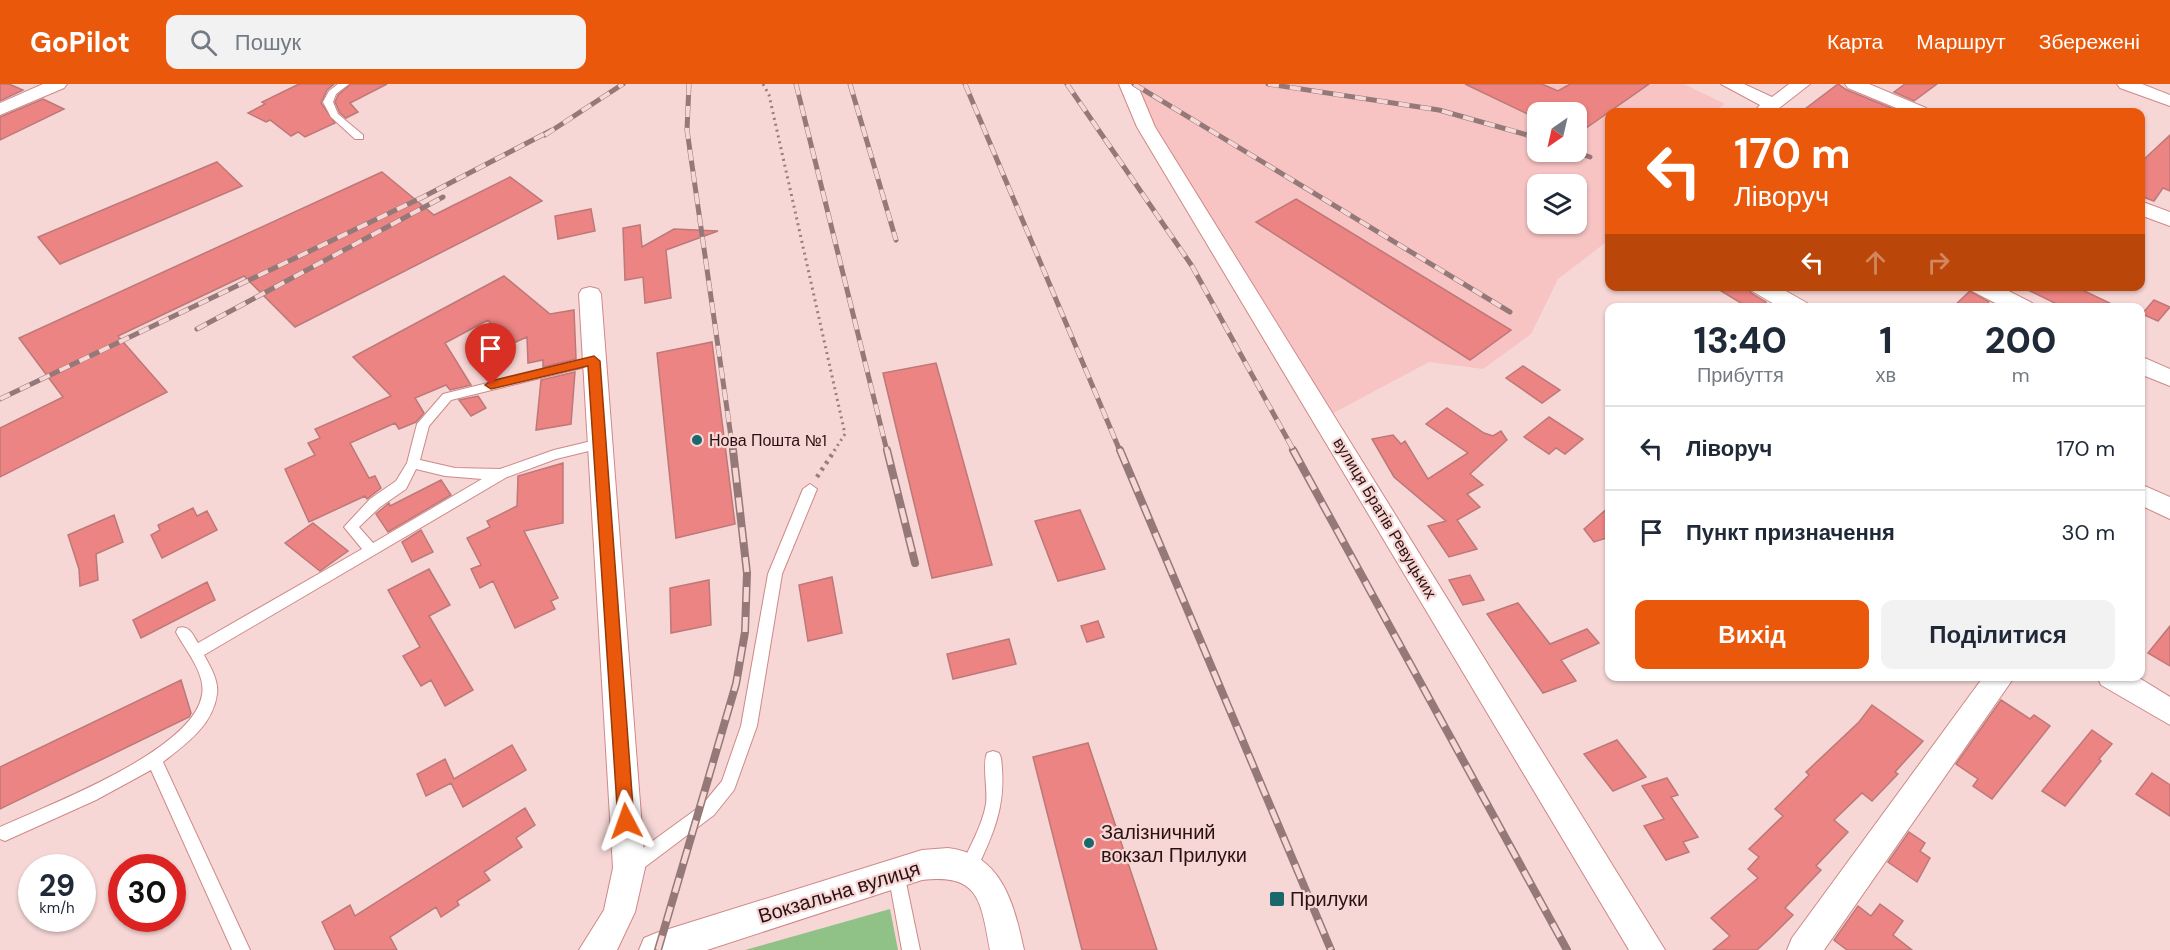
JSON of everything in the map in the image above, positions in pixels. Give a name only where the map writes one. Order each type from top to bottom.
[{"type":"street","points":[[0,110],[58,84]]},
{"type":"street","name":"вулиця Братів Ревуцьких","points":[[1128,84],[1152,137],[1648,950]]},
{"type":"street","points":[[1730,84],[1766,108]]},
{"type":"street","points":[[1769,108],[1801,84]]},
{"type":"street","points":[[1854,84],[1911,108]]},
{"type":"street","points":[[2133,85],[2170,101]]},
{"type":"street","points":[[2145,209],[2170,220]]},
{"type":"street","points":[[1769,291],[1790,303]]},
{"type":"street","points":[[1990,291],[2014,303]]},
{"type":"street","points":[[590,294],[629,868],[625,903],[605,939],[596,950]]},
{"type":"street","points":[[2145,366],[2170,378]]},
{"type":"street","points":[[2145,496],[2170,509]]},
{"type":"street","points":[[1804,950],[1997,681]]},
{"type":"street","points":[[2120,681],[2170,712]]},
{"type":"street","name":"Вокзальна вулиця","points":[[656,950],[922,865],[950,863],[968,869]]},
{"type":"street","points":[[968,869],[984,881],[997,900],[1007,950]]},
{"type":"lane","points":[[344,84],[332,93],[328,102],[334,115],[359,137]]},
{"type":"lane","points":[[371,549],[351,527],[375,503],[401,485],[412,463],[423,424],[447,397],[594,361]]},
{"type":"lane","points":[[196,652],[502,474],[554,455],[600,444]]},
{"type":"lane","points":[[412,463],[435,470],[470,476],[502,474]]},
{"type":"lane","points":[[629,868],[708,810],[728,785],[749,726],[775,574],[810,489]]},
{"type":"lane","points":[[4,832],[155,761],[185,738],[204,713],[210,693],[196,652],[183,632]]},
{"type":"lane","points":[[968,869],[992,820],[998,785],[993,758]]},
{"type":"lane","points":[[155,761],[241,950]]},
{"type":"lane","points":[[896,873],[911,950]]},
{"type":"path","points":[[763,84],[769,95],[845,435],[810,489]]},
{"type":"shaded area","points":[[1128,84],[1684,84],[1725,104],[1719,108],[1605,108],[1605,243],[1558,279],[1531,334],[1483,369],[1429,362],[1324,418]]},
{"type":"green space","points":[[890,909],[898,950],[745,950]]},
{"type":"building","points":[[0,84],[9,84],[23,90],[0,101]]},
{"type":"building","points":[[299,84],[334,84],[327,90],[321,103],[335,123],[305,137],[298,132],[291,136],[270,120],[266,122],[248,113],[265,104],[262,102]]},
{"type":"building","points":[[351,84],[387,84],[350,103],[358,112],[346,118],[340,113],[335,102],[338,95]]},
{"type":"building","points":[[1465,84],[1542,84],[1558,91],[1570,84],[1649,84],[1615,108],[1605,108],[1605,115],[1587,127],[1587,102],[1527,102],[1527,114]]},
{"type":"building","points":[[1838,84],[1891,108],[1806,108]]},
{"type":"building","points":[[1905,84],[1937,84],[1914,101],[1894,92]]},
{"type":"building","points":[[43,99],[64,109],[0,140],[0,117]]},
{"type":"building","points":[[2170,135],[2170,191],[2163,188],[2154,201],[2145,198],[2145,158]]},
{"type":"building","points":[[217,162],[242,186],[60,264],[38,237]]},
{"type":"building","points":[[382,172],[434,215],[510,177],[542,201],[295,327],[244,276],[118,336],[167,392],[0,477],[0,428],[63,397],[19,338]]},
{"type":"building","points":[[1296,199],[1511,330],[1470,360],[1256,222]]},
{"type":"building","points":[[591,209],[595,231],[558,239],[555,216]]},
{"type":"building","points":[[640,225],[642,247],[674,229],[718,231],[666,250],[671,298],[645,303],[643,277],[625,280],[623,228]]},
{"type":"building","points":[[504,276],[550,314],[574,310],[576,359],[543,367],[543,360],[528,363],[527,337],[507,346],[488,320],[445,343],[471,385],[450,390],[446,385],[415,398],[424,413],[416,422],[399,429],[395,423],[350,443],[369,478],[375,476],[381,488],[367,499],[365,496],[309,522],[285,469],[315,455],[308,443],[320,438],[315,429],[391,396],[353,357]]},
{"type":"building","points":[[1721,291],[1750,291],[1766,302],[1764,303],[1741,303]]},
{"type":"building","points":[[1970,291],[1989,302],[1988,303],[1957,303]]},
{"type":"building","points":[[2030,291],[2084,291],[2110,303],[2055,303]]},
{"type":"building","points":[[2154,300],[2170,307],[2158,321],[2145,315],[2145,310]]},
{"type":"building","points":[[712,342],[735,524],[676,538],[657,353]]},
{"type":"building","points":[[936,363],[992,565],[932,578],[883,373]]},
{"type":"building","points":[[1523,366],[1560,390],[1542,403],[1506,378]]},
{"type":"building","points":[[575,372],[571,424],[536,430],[541,380]]},
{"type":"building","points":[[478,396],[486,408],[471,416],[459,400]]},
{"type":"building","points":[[1447,408],[1484,433],[1493,436],[1501,431],[1507,440],[1470,474],[1483,485],[1467,494],[1480,507],[1457,520],[1477,549],[1449,557],[1428,526],[1446,521],[1394,477],[1372,439],[1393,435],[1401,444],[1405,441],[1428,479],[1468,453],[1426,424]]},
{"type":"building","points":[[1549,417],[1583,439],[1565,454],[1556,448],[1549,454],[1524,437]]},
{"type":"building","points":[[563,463],[563,523],[524,531],[558,598],[551,601],[555,609],[515,628],[493,581],[480,588],[471,569],[481,565],[467,538],[490,527],[487,521],[517,506],[518,476]]},
{"type":"building","points":[[441,480],[451,495],[388,532],[376,514],[389,503],[390,506]]},
{"type":"building","points":[[193,508],[197,516],[207,511],[217,530],[162,558],[151,535],[160,530],[158,525]]},
{"type":"building","points":[[1080,510],[1105,569],[1058,581],[1035,521]]},
{"type":"building","points":[[1605,510],[1605,539],[1594,542],[1584,529]]},
{"type":"building","points":[[114,515],[123,542],[96,554],[98,580],[80,586],[79,569],[68,535]]},
{"type":"building","points":[[313,523],[348,551],[320,571],[285,543]]},
{"type":"building","points":[[421,530],[433,552],[412,562],[402,542]]},
{"type":"building","points":[[429,569],[450,605],[429,616],[473,690],[445,706],[431,680],[421,686],[403,656],[420,647],[388,590]]},
{"type":"building","points":[[1470,575],[1484,600],[1463,605],[1449,580]]},
{"type":"building","points":[[832,577],[842,633],[808,641],[799,585]]},
{"type":"building","points":[[709,580],[711,625],[671,633],[670,588]]},
{"type":"building","points":[[207,582],[215,600],[141,638],[133,620]]},
{"type":"building","points":[[1518,603],[1550,644],[1587,629],[1599,643],[1561,660],[1576,681],[1543,693],[1487,614]]},
{"type":"building","points":[[1098,621],[1104,637],[1087,642],[1081,626]]},
{"type":"building","points":[[2170,626],[2170,666],[2148,653]]},
{"type":"building","points":[[1009,639],[1016,664],[953,679],[947,654]]},
{"type":"building","points":[[181,680],[191,713],[189,717],[0,809],[0,767]]},
{"type":"building","points":[[2001,700],[2030,719],[2034,715],[2050,726],[1992,799],[1973,786],[1978,779],[1956,764]]},
{"type":"building","points":[[1872,705],[1923,741],[1895,772],[1898,774],[1872,801],[1862,793],[1834,820],[1848,832],[1816,866],[1821,870],[1785,908],[1793,915],[1771,937],[1757,950],[1713,950],[1730,936],[1711,918],[1758,878],[1748,869],[1759,857],[1749,849],[1783,816],[1775,809],[1809,775],[1806,772],[1859,722]]},
{"type":"building","points":[[2092,730],[2112,744],[2065,806],[2042,791]]},
{"type":"building","points":[[1617,740],[1646,777],[1613,791],[1584,754]]},
{"type":"building","name":"Залізничний вокзал Прилуки","points":[[1088,743],[1157,950],[1082,950],[1033,757]]},
{"type":"building","points":[[512,745],[526,770],[463,807],[451,783],[426,796],[417,774],[445,759],[454,779]]},
{"type":"building","points":[[2152,773],[2170,785],[2170,816],[2136,794]]},
{"type":"building","points":[[1667,778],[1678,795],[1671,797],[1698,837],[1683,842],[1689,852],[1666,860],[1644,826],[1664,819],[1642,786]]},
{"type":"building","points":[[525,808],[535,825],[516,838],[522,847],[484,872],[490,880],[457,901],[459,905],[441,917],[436,907],[390,937],[397,950],[335,950],[322,922],[350,905],[355,916]]},
{"type":"building","points":[[1909,832],[1925,843],[1920,851],[1930,858],[1917,882],[1888,862]]},
{"type":"building","points":[[1880,904],[1903,921],[1893,935],[1912,950],[1847,950],[1834,940],[1858,906],[1871,916]]},
{"type":"railway","points":[[545,135],[623,84]]},
{"type":"railway","points":[[689,84],[687,130],[733,451]]},
{"type":"railway","points":[[796,84],[887,451]]},
{"type":"railway","points":[[850,84],[896,240]]},
{"type":"railway","points":[[965,84],[1120,451]]},
{"type":"railway","points":[[1067,84],[1192,266],[1294,451]]},
{"type":"railway","points":[[1134,84],[1510,312]]},
{"type":"railway","points":[[1268,84],[1439,110],[1527,135]]},
{"type":"railway","points":[[0,399],[423,197],[552,130]]},
{"type":"railway","points":[[197,329],[443,197]]},
{"type":"railway","points":[[658,950],[736,684],[745,632],[747,573],[733,450]]},
{"type":"railway","points":[[887,450],[915,563]]},
{"type":"railway","points":[[1120,450],[1331,950]]},
{"type":"railway","points":[[1293,450],[1567,950]]},
{"type":"place","name":"Нова Пошта №1","points":[[697,440]]},
{"type":"place","name":"Залізничний вокзал Прилуки","points":[[1089,843]]},
{"type":"place","name":"Прилуки","points":[[1277,899]]},
{"type":"route","points":[[491,385],[594,361],[626,821]]}]
